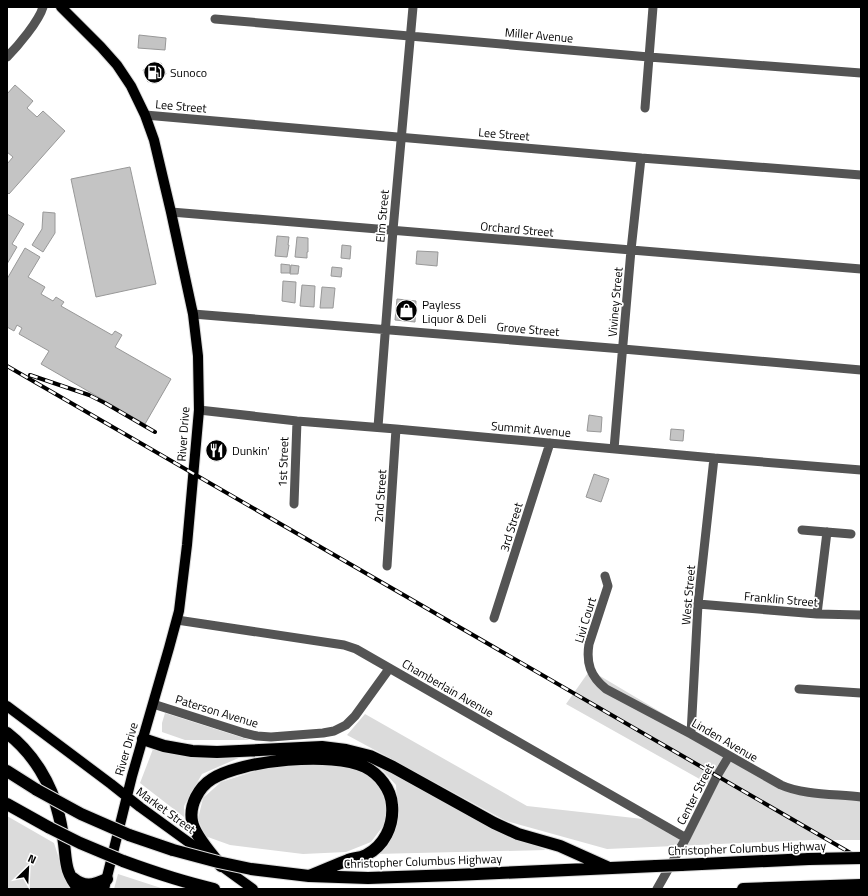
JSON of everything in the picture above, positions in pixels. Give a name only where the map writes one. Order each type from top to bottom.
[{"type":"highway","points":[[7,733],[26,752],[40,771],[50,790],[59,815],[68,871],[72,881],[79,889]]},
{"type":"highway","points":[[143,739],[164,746],[192,751],[217,752],[322,747],[346,750],[370,756],[393,767],[494,823],[518,834],[560,846],[609,868]]},
{"type":"highway","points":[[221,866],[207,849],[192,822],[191,816],[196,797],[205,784],[213,778],[242,768],[283,760],[339,760],[364,767],[377,776],[387,788],[390,795],[392,802],[392,818],[387,834],[378,846],[365,855],[309,876]]},
{"type":"highway","name":"Christopher Columbus Highway","points":[[7,771],[37,790],[81,814],[129,835],[173,850],[218,862],[251,869],[309,876],[388,878],[861,858]]},
{"type":"highway","points":[[7,804],[80,843],[123,861],[167,876],[214,889]]},
{"type":"highway","points":[[68,871],[73,879],[84,884],[105,884]]},
{"type":"highway","points":[[743,889],[858,885]]},
{"type":"main road","name":"River Drive","points":[[61,7],[118,65],[131,86],[145,115],[154,140],[171,212],[193,314],[198,356],[199,410],[185,563],[177,620],[126,797],[105,884]]},
{"type":"main road","name":"Market Street","points":[[7,706],[111,784],[126,797],[253,889]]},
{"type":"street","points":[[7,56],[30,29],[42,13],[44,7]]},
{"type":"street","name":"Elm Street","points":[[378,427],[393,230],[413,7]]},
{"type":"street","points":[[645,108],[653,7]]},
{"type":"street","name":"Miller Avenue","points":[[216,19],[649,57],[861,73]]},
{"type":"street","name":"Lee Street","points":[[145,115],[641,158],[861,175]]},
{"type":"street","name":"Viviney Street","points":[[614,449],[631,250],[641,158]]},
{"type":"street","name":"Orchard Street","points":[[171,212],[861,269]]},
{"type":"street","name":"Grove Street","points":[[193,314],[861,370]]},
{"type":"street","name":"Summit Avenue","points":[[199,410],[297,421],[861,470]]},
{"type":"street","name":"1st Street","points":[[294,504],[297,421]]},
{"type":"street","name":"2nd Street","points":[[387,566],[396,429]]},
{"type":"street","name":"3rd Street","points":[[494,618],[550,443]]},
{"type":"street","name":"West Street","points":[[691,734],[698,604],[714,458]]},
{"type":"street","points":[[802,530],[851,534]]},
{"type":"street","points":[[817,614],[827,532]]},
{"type":"street","name":"Livi Court","points":[[592,672],[588,663],[589,644],[608,586],[605,576]]},
{"type":"street","name":"Franklin Street","points":[[698,604],[817,614],[861,615]]},
{"type":"street","name":"Chamberlain Avenue","points":[[177,620],[344,645],[356,649],[686,838]]},
{"type":"street","name":"Paterson Avenue","points":[[153,704],[256,736],[272,737],[323,733],[334,731],[346,725],[355,716],[390,669]]},
{"type":"street","name":"Linden Avenue","points":[[592,672],[599,683],[606,689],[691,734],[791,790],[861,797]]},
{"type":"street","points":[[799,689],[861,693]]},
{"type":"street","name":"Center Street","points":[[658,887],[686,838],[717,776],[729,756]]},
{"type":"shaded area","points":[[590,670],[790,789],[861,797],[861,840],[811,840],[607,849],[506,821],[347,735],[365,714],[527,806],[652,820],[686,837],[712,786],[566,704]]},
{"type":"shaded area","points":[[165,713],[250,740],[185,740],[162,732],[162,723]]},
{"type":"shaded area","points":[[153,749],[204,757],[243,756],[202,774],[184,806],[184,817],[140,783]]},
{"type":"shaded area","points":[[374,761],[497,829],[546,850],[375,854],[386,846],[398,822],[396,785]]},
{"type":"shaded area","points":[[310,763],[346,765],[372,775],[387,795],[387,821],[371,842],[346,852],[303,854],[230,845],[205,836],[198,819],[203,798],[221,782],[265,768]]},
{"type":"shaded area","points":[[7,816],[54,843],[62,868],[76,889],[7,889]]},
{"type":"shaded area","points":[[118,874],[164,889],[114,889]]},
{"type":"building","points":[[139,35],[166,38],[165,50],[138,48]]},
{"type":"building","points":[[161,63],[166,74],[148,82],[143,70]]},
{"type":"building","points":[[15,85],[33,101],[27,108],[37,117],[43,111],[65,131],[9,194],[7,192],[7,164],[13,157],[7,152],[7,94]]},
{"type":"building","points":[[130,167],[156,284],[96,297],[71,179]]},
{"type":"building","points":[[43,212],[55,213],[55,233],[43,252],[32,245],[42,229]]},
{"type":"building","points":[[7,214],[24,224],[12,244],[17,247],[7,264]]},
{"type":"building","points":[[277,236],[289,237],[287,257],[275,256]]},
{"type":"building","points":[[297,237],[308,238],[307,258],[295,257]]},
{"type":"building","points":[[342,245],[351,246],[350,259],[341,258]]},
{"type":"building","points":[[25,248],[40,257],[28,277],[45,287],[41,294],[53,301],[56,297],[64,302],[61,306],[112,335],[115,331],[122,335],[115,347],[171,379],[145,424],[41,364],[49,351],[19,334],[22,328],[17,325],[14,331],[7,327],[7,279]]},
{"type":"building","points":[[417,251],[438,252],[437,266],[416,264]]},
{"type":"building","points":[[281,264],[290,265],[290,273],[281,273]]},
{"type":"building","points":[[291,265],[299,266],[298,274],[290,274]]},
{"type":"building","points":[[332,267],[342,268],[341,277],[331,276]]},
{"type":"building","points":[[283,281],[296,282],[295,303],[282,301]]},
{"type":"building","points":[[302,285],[315,286],[314,307],[300,306]]},
{"type":"building","points":[[322,287],[335,288],[333,308],[320,308]]},
{"type":"building","name":"Payless Liquor & Deli","points":[[397,299],[416,301],[415,322],[395,320]]},
{"type":"building","points":[[589,415],[602,417],[601,432],[587,431]]},
{"type":"building","points":[[671,429],[684,430],[683,441],[670,440]]},
{"type":"building","points":[[594,474],[609,479],[601,502],[586,497]]},
{"type":"railway","points":[[7,366],[861,859]]},
{"type":"railway","points":[[30,375],[89,395],[155,432]]},
{"type":"place","name":"Sunoco","points":[[155,72]]},
{"type":"place","name":"Payless Liquor & Deli","points":[[406,311]]},
{"type":"place","name":"Dunkin'","points":[[217,450]]}]
